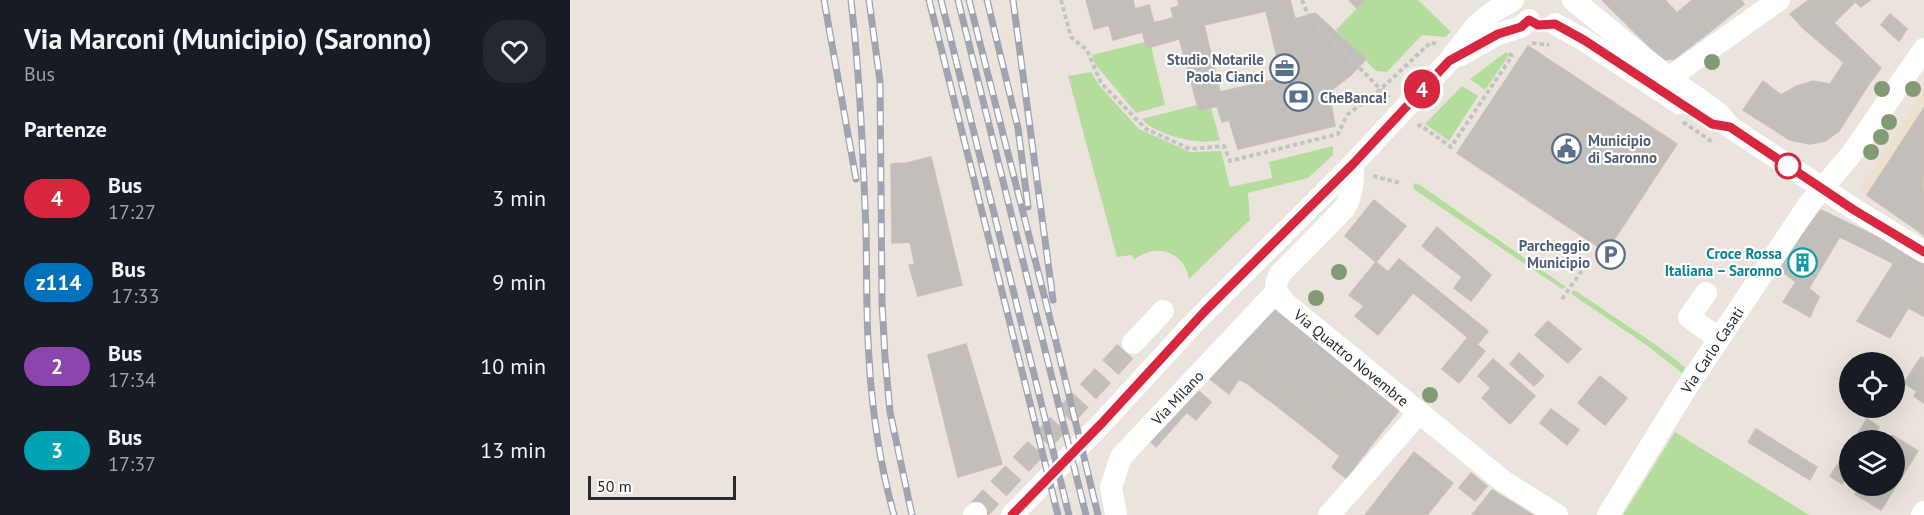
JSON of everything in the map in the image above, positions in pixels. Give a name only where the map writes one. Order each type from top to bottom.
[{"type":"street","points":[[1011,515],[1102,423],[1208,309],[1353,164],[1449,61],[1476,26],[1513,0]]},
{"type":"street","points":[[1520,0],[1523,14],[1529,20],[1538,25],[1555,24],[1593,46],[1712,124],[1726,137],[1823,189],[1924,252]]},
{"type":"street","points":[[1555,24],[1565,15],[1571,0],[1669,78],[1718,113],[1726,137]]},
{"type":"street","points":[[1669,78],[1779,0]]},
{"type":"street","points":[[1449,61],[1498,34],[1521,27],[1529,20]]},
{"type":"street","name":"Via Carlo Casati","points":[[1608,515],[1718,338],[1809,204],[1854,152],[1924,49]]},
{"type":"street","points":[[1276,292],[1275,284],[1280,274],[1350,200],[1353,188],[1353,164]]},
{"type":"street","name":"Via Quattro Novembre","points":[[1276,292],[1285,303],[1503,481],[1557,515]]},
{"type":"street","name":"Via Milano","points":[[1116,515],[1111,487],[1121,457],[1276,292]]},
{"type":"street","points":[[1706,293],[1689,317],[1718,338]]},
{"type":"street","points":[[1133,343],[1163,311]]},
{"type":"street","points":[[1329,515],[1419,413]]},
{"type":"path","points":[[1061,0],[1071,37],[1087,50],[1101,83],[1146,129],[1191,150],[1224,146],[1230,161],[1338,134],[1347,115],[1382,89],[1308,15],[1302,0]]},
{"type":"path","points":[[1412,133],[1420,125],[1451,147],[1512,56],[1502,46]]},
{"type":"path","points":[[1682,122],[1726,137]]},
{"type":"path","points":[[1374,174],[1372,175],[1400,183]]},
{"type":"path","points":[[1562,299],[1583,269]]},
{"type":"shaded area","points":[[1924,91],[1924,235],[1859,190]]},
{"type":"green space","points":[[1365,0],[1418,0],[1451,32],[1445,37],[1422,35],[1387,72],[1376,71],[1336,30]]},
{"type":"green space","points":[[1145,42],[1147,47],[1151,46],[1165,105],[1136,113],[1095,64],[1092,55]]},
{"type":"green space","points":[[1506,52],[1509,55],[1485,90],[1470,79]]},
{"type":"green space","points":[[1091,72],[1099,85],[1139,129],[1190,152],[1221,151],[1230,187],[1272,178],[1269,162],[1333,146],[1333,155],[1308,178],[1248,193],[1250,220],[1189,279],[1181,262],[1168,252],[1151,251],[1134,260],[1132,255],[1117,257],[1068,76]]},
{"type":"green space","points":[[1462,86],[1478,96],[1449,141],[1425,124]]},
{"type":"green space","points":[[1197,105],[1211,108],[1220,140],[1201,142],[1178,138],[1157,130],[1142,119]]},
{"type":"green space","points":[[1415,183],[1566,287],[1562,289],[1415,190],[1413,187]]},
{"type":"green space","points":[[1572,291],[1576,291],[1656,345],[1685,367],[1682,373],[1649,347],[1573,295]]},
{"type":"green space","points":[[1675,432],[1809,515],[1623,515]]},
{"type":"building","points":[[1086,0],[1133,0],[1135,9],[1149,5],[1154,23],[1173,18],[1179,39],[1147,48],[1142,32],[1113,40],[1109,25],[1094,29]]},
{"type":"building","points":[[1178,0],[1290,0],[1317,97],[1222,122],[1217,106],[1199,111],[1171,8],[1179,6]],"holes":[[[1266,11],[1282,78],[1220,92],[1204,25]]]},
{"type":"building","points":[[1349,0],[1365,0],[1357,8]]},
{"type":"building","points":[[1602,0],[1665,0],[1677,13],[1690,2],[1712,30],[1674,59],[1663,60]]},
{"type":"building","points":[[1693,0],[1741,0],[1744,4],[1712,30],[1690,2]]},
{"type":"building","points":[[1809,0],[1853,0],[1855,2],[1840,17],[1826,4],[1804,29],[1790,14]]},
{"type":"building","points":[[1853,0],[1870,0],[1861,7]]},
{"type":"building","points":[[1826,4],[1840,17],[1834,23],[1881,68],[1869,84],[1804,29]]},
{"type":"building","points":[[1315,13],[1366,59],[1350,76],[1329,92],[1335,126],[1238,149],[1229,120],[1317,97],[1295,19]]},
{"type":"building","points":[[1890,14],[1907,29],[1899,41],[1881,25]]},
{"type":"building","name":"Municipio di Saronno","points":[[1528,46],[1677,144],[1606,252],[1457,153]]},
{"type":"building","points":[[1843,64],[1869,84],[1839,131],[1825,141],[1810,144],[1790,140],[1743,110],[1763,81],[1781,95],[1797,86],[1813,81],[1830,84]]},
{"type":"building","points":[[1924,108],[1923,186],[1924,235],[1867,195]]},
{"type":"building","points":[[931,157],[962,285],[918,296],[909,265],[915,265],[910,242],[892,243],[891,164]]},
{"type":"building","points":[[1374,200],[1406,226],[1376,262],[1345,236]]},
{"type":"building","name":"Croce Rossa Italiana – Saronno","points":[[1821,210],[1848,223],[1809,288],[1819,297],[1810,317],[1783,302],[1796,282],[1779,269],[1786,255]]},
{"type":"building","points":[[1848,223],[1903,249],[1893,263],[1840,237]]},
{"type":"building","points":[[1437,227],[1491,275],[1471,301],[1454,288],[1462,277],[1422,246]]},
{"type":"building","points":[[1903,249],[1924,262],[1924,282],[1890,338],[1857,321]]},
{"type":"building","points":[[1399,259],[1488,331],[1477,345],[1388,272]]},
{"type":"building","points":[[1376,262],[1413,293],[1378,335],[1355,316],[1364,306],[1349,295]]},
{"type":"building","points":[[1924,282],[1924,313],[1923,316],[1909,308]]},
{"type":"building","points":[[1272,307],[1295,325],[1263,365],[1233,346]]},
{"type":"building","points":[[1548,321],[1581,349],[1568,363],[1535,335]]},
{"type":"building","points":[[1295,325],[1321,345],[1274,404],[1248,384]]},
{"type":"building","points":[[1468,337],[1485,351],[1459,383],[1442,369]]},
{"type":"building","points":[[966,344],[1002,464],[958,477],[928,355]]},
{"type":"building","points":[[1321,345],[1350,368],[1332,391],[1341,398],[1325,419],[1287,388]]},
{"type":"building","points":[[1233,346],[1263,365],[1248,384],[1239,379],[1229,394],[1206,376]]},
{"type":"building","points":[[1519,353],[1544,376],[1534,386],[1510,364]]},
{"type":"building","points":[[1921,357],[1924,359],[1924,403],[1914,396],[1917,391],[1905,381]]},
{"type":"building","points":[[1493,359],[1535,396],[1510,424],[1482,398],[1491,388],[1478,376]]},
{"type":"building","points":[[1350,368],[1401,408],[1366,452],[1325,419],[1341,398],[1332,391]]},
{"type":"building","points":[[1600,376],[1627,398],[1605,425],[1578,403]]},
{"type":"building","points":[[1194,387],[1211,402],[1196,420],[1179,405]]},
{"type":"building","points":[[1287,388],[1309,406],[1296,421],[1274,404]]},
{"type":"building","points":[[1179,405],[1187,412],[1156,447],[1149,440]]},
{"type":"building","points":[[1309,406],[1366,452],[1346,478],[1332,467],[1340,456],[1296,421]]},
{"type":"building","points":[[1551,409],[1579,430],[1567,445],[1540,423]]},
{"type":"building","points":[[1867,419],[1879,427],[1877,430],[1860,430]]},
{"type":"building","points":[[1756,429],[1817,467],[1810,480],[1748,442]]},
{"type":"building","points":[[1905,443],[1918,451],[1905,472]]},
{"type":"building","points":[[1414,452],[1453,483],[1427,515],[1365,515]]},
{"type":"building","points":[[1839,462],[1839,482],[1830,476]]},
{"type":"building","points":[[1471,473],[1487,486],[1475,501],[1459,488]]},
{"type":"building","points":[[1492,490],[1533,515],[1472,515]]},
{"type":"building","points":[[1858,496],[1890,496],[1881,510]]},
{"type":"tunnel","points":[[976,513],[1133,343]]},
{"type":"railway","points":[[824,0],[856,179]]},
{"type":"railway","points":[[851,0],[862,144],[870,378],[881,457],[894,515]]},
{"type":"railway","points":[[869,0],[880,81],[882,302],[885,357],[890,412],[912,515]]},
{"type":"railway","points":[[929,0],[1058,515]]},
{"type":"railway","points":[[941,0],[1069,515]]},
{"type":"railway","points":[[958,0],[1086,515]]},
{"type":"railway","points":[[969,0],[1098,515]]},
{"type":"railway","points":[[987,0],[1018,128],[1028,207]]},
{"type":"railway","points":[[1013,0],[1053,300]]},
{"type":"bus line","name":"4","points":[[1012,515],[1102,423],[1205,311],[1353,164],[1449,61],[1498,34],[1521,27],[1529,20],[1538,25],[1555,24],[1584,40],[1712,124],[1730,127],[1854,210],[1924,252]]},
{"type":"place","name":"Studio Notarile Paola Cianci","points":[[1285,68]]},
{"type":"place","name":"CheBanca!","points":[[1299,97]]},
{"type":"place","name":"Municipio di Saronno","points":[[1567,149]]},
{"type":"place","name":"Parcheggio Municipio","points":[[1611,254]]},
{"type":"place","name":"Croce Rossa Italiana – Saronno","points":[[1803,262]]}]
